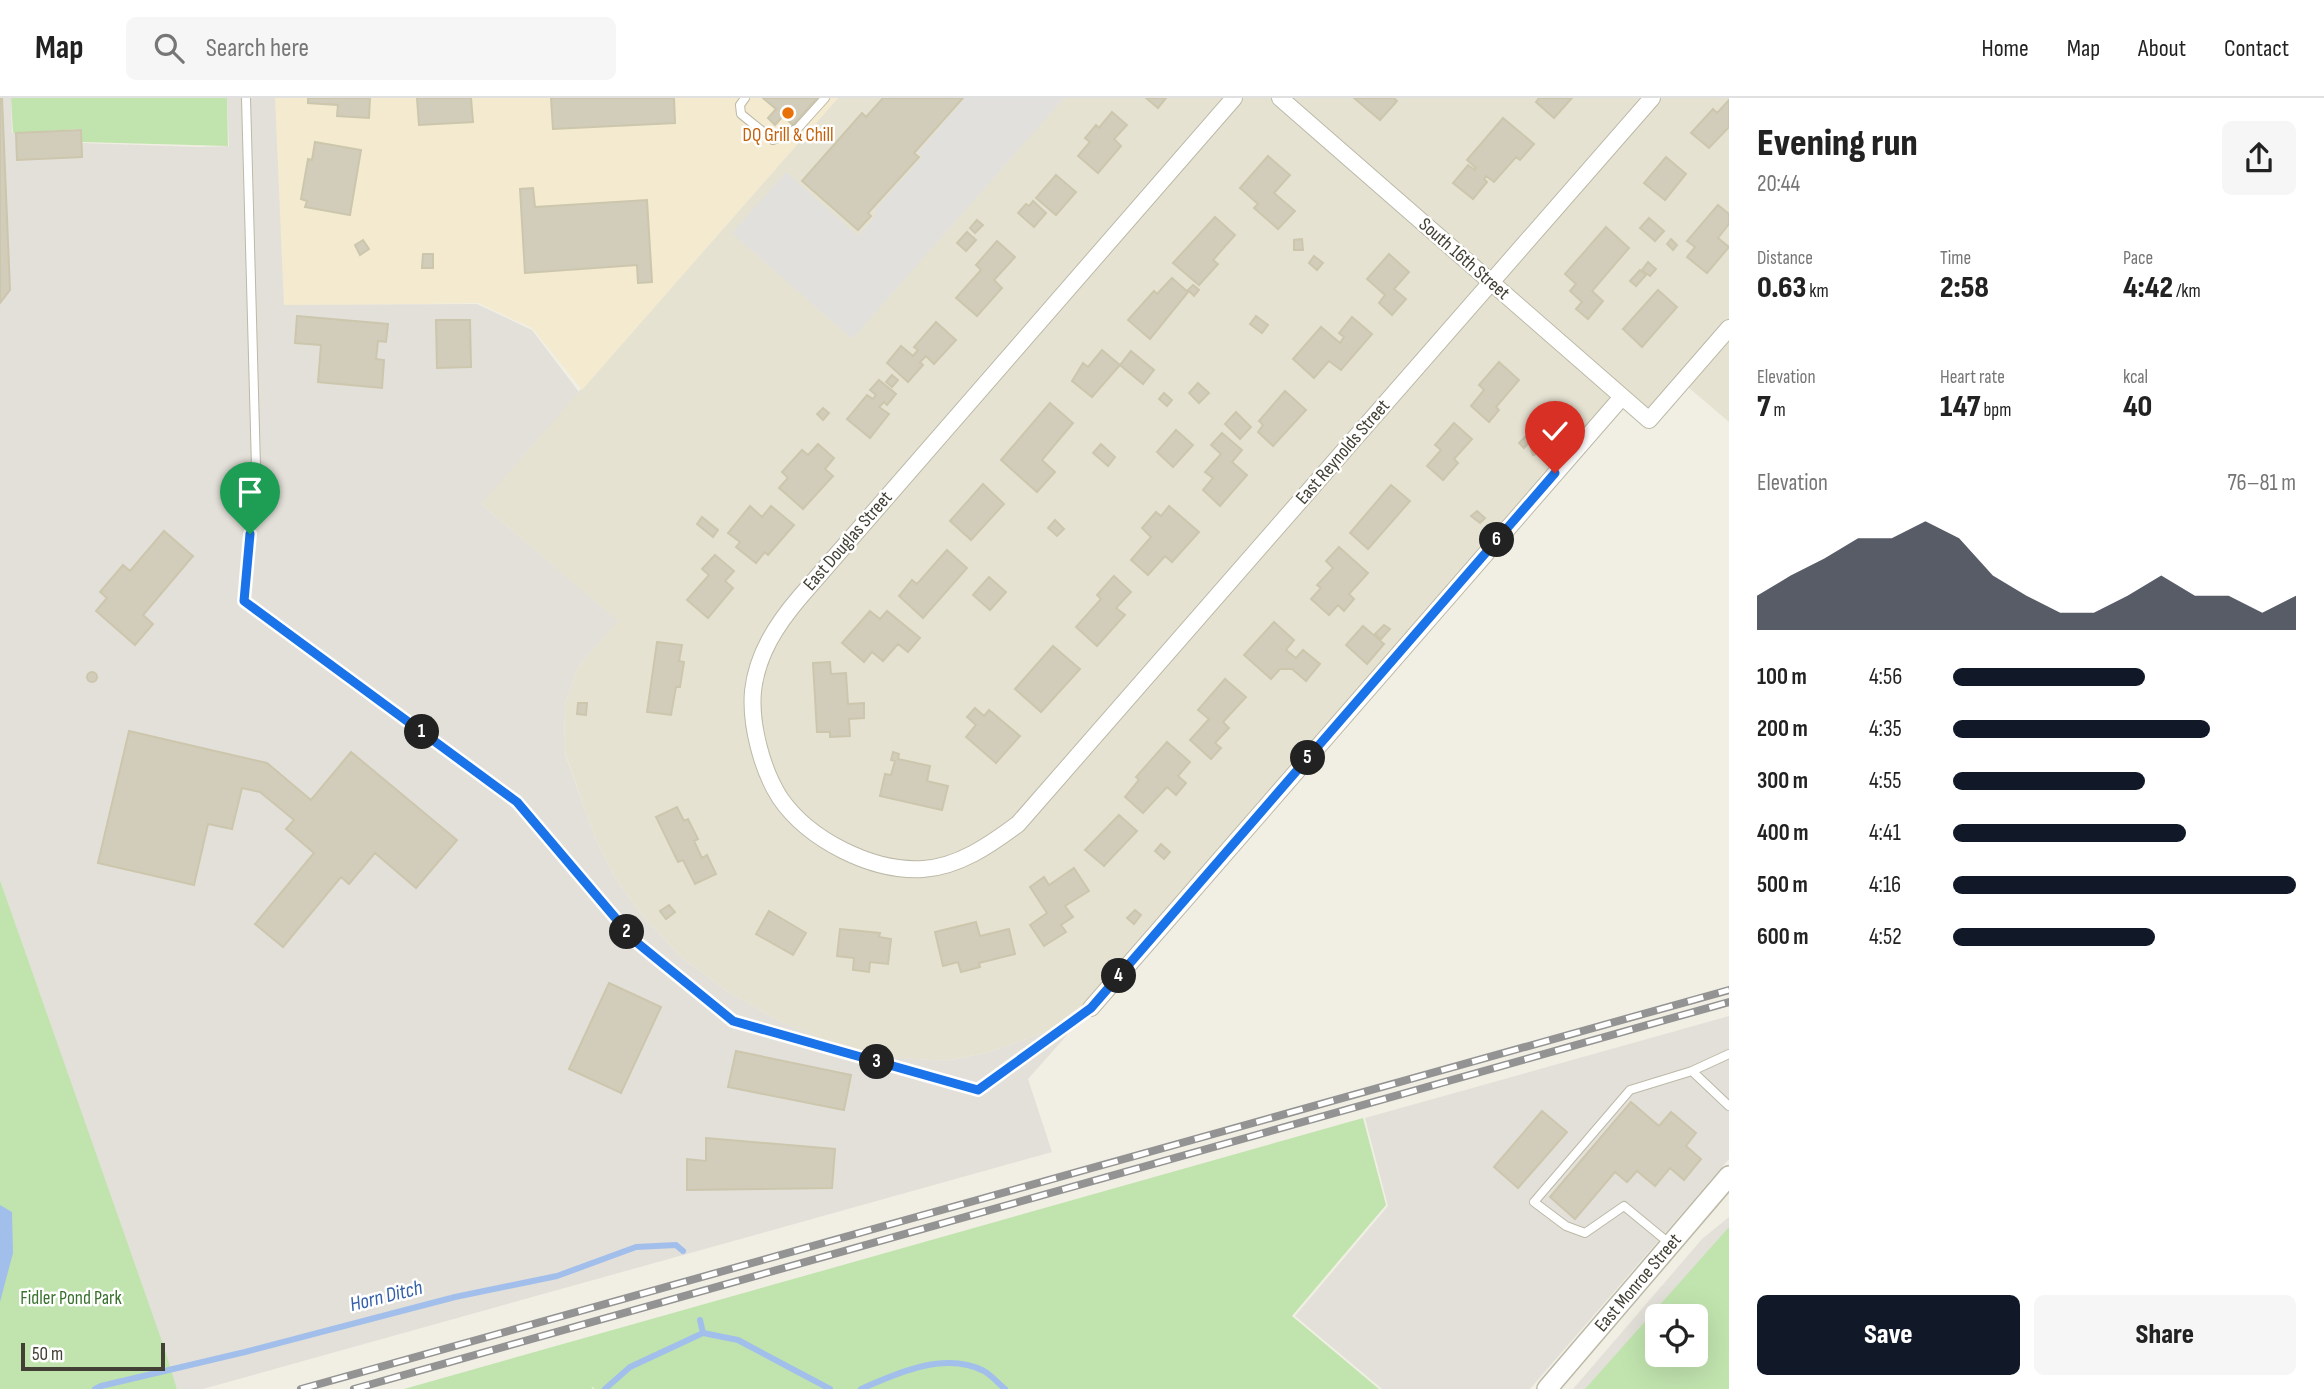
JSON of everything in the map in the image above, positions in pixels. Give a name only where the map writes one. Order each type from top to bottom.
[{"type":"street","name":"East Douglas Street","points":[[1035,807],[1000,837],[977,852],[952,863],[924,869],[895,868],[868,862],[844,851],[800,820],[781,799],[769,776],[755,720],[753,692],[758,666],[770,638],[800,597],[1234,98]]},
{"type":"street","name":"South 16th Street","points":[[1280,98],[1649,420],[1729,328]]},
{"type":"street","name":"East Reynolds Street","points":[[1035,807],[1652,98]]},
{"type":"street","points":[[1091,1008],[1622,397]]},
{"type":"street","name":"East Monroe Street","points":[[1547,1389],[1729,1175]]},
{"type":"lane","points":[[246,98],[256,467],[244,601],[517,802],[635,941],[733,1021],[978,1090],[1091,1008]]},
{"type":"lane","points":[[746,98],[740,104],[741,114],[773,140],[798,128],[825,98]]},
{"type":"lane","points":[[1671,1244],[1625,1206],[1585,1233],[1566,1226],[1534,1202],[1630,1090],[1692,1071],[1729,1054]]},
{"type":"lane","points":[[1692,1071],[1729,1106]]},
{"type":"shaded area","points":[[0,98],[11,98],[12,133],[81,130],[82,143],[200,147],[229,146],[227,98],[275,98],[284,305],[477,304],[532,330],[579,392],[481,504],[618,621],[579,665],[565,703],[564,751],[595,838],[614,876],[640,913],[681,957],[728,992],[779,1021],[830,1043],[888,1057],[945,1061],[986,1053],[1024,1040],[1060,1026],[1091,1008],[1028,1079],[1052,1152],[203,1389],[177,1389],[0,880]]},
{"type":"shaded area","points":[[274,98],[838,98],[582,390],[532,328],[478,303],[284,306]]},
{"type":"shaded area","points":[[838,98],[1729,98],[1729,422],[1682,382],[1649,420],[1622,397],[1091,1008],[1060,1026],[1024,1040],[986,1053],[944,1061],[888,1057],[830,1043],[779,1021],[728,992],[681,957],[640,913],[614,876],[595,838],[564,750],[565,703],[579,665],[617,621],[480,503]]},
{"type":"shaded area","points":[[965,98],[1064,98],[852,339],[732,233],[786,172],[858,236],[877,214],[874,211],[922,157],[918,152]]},
{"type":"shaded area","points":[[1729,1016],[1729,1159],[1530,1389],[1382,1389],[1295,1316],[1388,1206],[1365,1118]]},
{"type":"shaded area","points":[[1729,1217],[1729,1389],[1573,1389],[1645,1305],[1645,1367],[1708,1367],[1708,1304],[1646,1304],[1702,1239]]},
{"type":"green space","points":[[11,98],[227,98],[228,146],[82,142],[82,129],[13,133]]},
{"type":"green space","name":"Fidler Pond Park","points":[[0,880],[164,1347],[177,1389],[0,1389]]},
{"type":"green space","points":[[1363,1118],[1386,1205],[1292,1316],[1379,1389],[595,1389],[591,1386],[593,1389],[404,1389]]},
{"type":"green space","points":[[1729,1227],[1729,1389],[1585,1389],[1645,1322],[1645,1367],[1708,1367],[1708,1304],[1661,1304]]},
{"type":"water","points":[[0,1205],[12,1212],[13,1253],[0,1302]]},
{"type":"building","points":[[0,98],[10,290],[0,303]]},
{"type":"building","points":[[308,98],[370,98],[369,118],[337,116],[338,105],[308,103]]},
{"type":"building","points":[[417,98],[471,98],[473,122],[419,125]]},
{"type":"building","points":[[551,98],[674,98],[675,123],[553,129]]},
{"type":"building","name":"DQ Grill & Chill","points":[[763,98],[817,98],[793,125],[783,116],[775,125],[768,118],[776,109]]},
{"type":"building","points":[[883,98],[963,98],[914,153],[919,157],[868,213],[871,216],[858,230],[802,181],[862,113],[866,117]]},
{"type":"building","points":[[1146,98],[1166,98],[1158,108]]},
{"type":"building","points":[[1354,98],[1394,98],[1397,101],[1380,120]]},
{"type":"building","points":[[1539,98],[1572,98],[1554,118],[1536,102]]},
{"type":"building","points":[[1729,100],[1729,127],[1709,148],[1691,133],[1713,109],[1717,113]]},
{"type":"building","points":[[1112,112],[1127,125],[1114,139],[1121,146],[1098,173],[1078,156],[1090,142],[1085,138],[1096,125],[1099,128]]},
{"type":"building","points":[[1503,118],[1534,144],[1520,160],[1516,157],[1494,182],[1486,176],[1484,179],[1487,182],[1473,199],[1453,183],[1468,165],[1475,170],[1467,160]]},
{"type":"building","points":[[81,130],[82,157],[17,160],[16,133]]},
{"type":"building","points":[[315,142],[361,150],[350,215],[305,207],[307,201],[301,199],[308,159],[312,160]]},
{"type":"building","points":[[1268,156],[1290,175],[1274,193],[1295,211],[1278,229],[1254,208],[1258,204],[1240,188]]},
{"type":"building","points":[[1666,157],[1686,174],[1665,200],[1644,183]]},
{"type":"building","points":[[1056,175],[1076,192],[1056,215],[1036,198]]},
{"type":"building","points":[[533,188],[535,207],[647,200],[652,282],[638,283],[637,265],[525,273],[520,189]]},
{"type":"building","points":[[1033,201],[1046,213],[1034,227],[1018,213]]},
{"type":"building","points":[[1718,205],[1729,214],[1729,224],[1718,238],[1729,247],[1707,273],[1687,257],[1695,247],[1687,241]]},
{"type":"building","points":[[1215,217],[1235,235],[1213,260],[1218,264],[1199,285],[1173,263]]},
{"type":"building","points":[[1649,218],[1664,231],[1655,241],[1640,228]]},
{"type":"building","points":[[977,220],[983,225],[975,233],[970,228]]},
{"type":"building","points":[[1606,227],[1629,248],[1592,291],[1603,301],[1588,319],[1576,309],[1582,302],[1570,291],[1576,284],[1565,274]]},
{"type":"building","points":[[967,232],[976,240],[966,251],[957,243]]},
{"type":"building","points":[[1302,239],[1303,250],[1294,250],[1294,240]]},
{"type":"building","points":[[1671,239],[1677,245],[1673,250],[1667,244]]},
{"type":"building","points":[[363,240],[369,249],[360,255],[355,245]]},
{"type":"building","points":[[997,241],[1015,257],[994,280],[1002,288],[977,316],[956,298],[981,270],[976,265]]},
{"type":"building","points":[[423,254],[433,254],[433,268],[422,268]]},
{"type":"building","points":[[1389,254],[1409,272],[1394,289],[1406,299],[1392,315],[1379,303],[1385,295],[1367,279]]},
{"type":"building","points":[[1314,256],[1323,263],[1317,270],[1309,263]]},
{"type":"building","points":[[1648,262],[1656,269],[1650,276],[1642,270]]},
{"type":"building","points":[[1640,270],[1646,275],[1636,286],[1630,281]]},
{"type":"building","points":[[1172,278],[1188,292],[1150,339],[1128,320],[1154,291],[1157,294]]},
{"type":"building","points":[[1193,285],[1199,290],[1194,296],[1188,290]]},
{"type":"building","points":[[1658,290],[1677,307],[1642,347],[1623,329]]},
{"type":"building","points":[[297,316],[388,324],[386,342],[378,341],[376,359],[384,360],[382,388],[318,382],[321,345],[295,343]]},
{"type":"building","points":[[1256,316],[1268,325],[1262,333],[1250,324]]},
{"type":"building","points":[[1352,317],[1372,334],[1341,370],[1329,361],[1314,378],[1293,359],[1321,327],[1340,343],[1344,337],[1339,333]]},
{"type":"building","points":[[436,320],[470,320],[471,367],[437,368]]},
{"type":"building","points":[[936,322],[956,340],[934,364],[926,356],[920,362],[923,365],[908,382],[887,363],[901,346],[913,356],[918,350],[914,347]]},
{"type":"building","points":[[1102,350],[1120,365],[1092,397],[1072,381],[1083,363],[1088,367]]},
{"type":"building","points":[[1131,351],[1154,370],[1143,384],[1120,365]]},
{"type":"building","points":[[1499,362],[1519,380],[1496,407],[1499,410],[1489,422],[1471,406],[1484,390],[1479,385]]},
{"type":"building","points":[[892,375],[898,380],[892,387],[886,382]]},
{"type":"building","points":[[879,380],[896,394],[887,405],[884,402],[879,407],[889,414],[870,438],[847,419],[867,395],[873,399],[876,395],[870,390]]},
{"type":"building","points":[[1198,383],[1209,393],[1199,403],[1189,393]]},
{"type":"building","points":[[1285,391],[1306,410],[1273,446],[1258,432],[1263,425],[1259,421]]},
{"type":"building","points":[[1164,393],[1172,400],[1167,406],[1159,399]]},
{"type":"building","points":[[1050,403],[1073,423],[1042,460],[1055,472],[1037,492],[1001,460]]},
{"type":"building","points":[[823,408],[829,413],[823,420],[817,414]]},
{"type":"building","points":[[1236,412],[1251,427],[1240,439],[1225,424]]},
{"type":"building","points":[[1454,423],[1472,439],[1454,459],[1458,463],[1443,480],[1427,466],[1441,450],[1435,445]]},
{"type":"building","points":[[1176,430],[1193,445],[1173,467],[1157,452]]},
{"type":"building","points":[[1222,433],[1242,450],[1232,462],[1247,475],[1220,506],[1203,490],[1213,478],[1205,472],[1221,454],[1211,445]]},
{"type":"building","points":[[1526,436],[1531,440],[1524,448],[1519,443]]},
{"type":"building","points":[[818,444],[834,458],[825,469],[833,476],[803,509],[779,488],[788,478],[782,472],[802,450],[808,455]]},
{"type":"building","points":[[1101,444],[1115,457],[1108,466],[1093,453]]},
{"type":"building","points":[[1542,446],[1543,452],[1533,455],[1531,450]]},
{"type":"building","points":[[983,484],[1004,504],[971,540],[950,521]]},
{"type":"building","points":[[1391,485],[1410,501],[1368,549],[1350,533]]},
{"type":"building","points":[[750,506],[762,517],[771,506],[794,525],[768,555],[765,552],[756,563],[736,547],[740,542],[728,533]]},
{"type":"building","points":[[1169,506],[1199,532],[1172,562],[1165,556],[1148,575],[1131,560],[1151,537],[1142,528],[1156,512],[1161,516]]},
{"type":"building","points":[[1477,511],[1485,518],[1480,523],[1471,516]]},
{"type":"building","points":[[702,517],[718,530],[713,537],[697,524]]},
{"type":"building","points":[[1055,520],[1064,529],[1057,536],[1048,528]]},
{"type":"building","points":[[164,531],[193,556],[143,615],[153,624],[135,645],[96,611],[107,598],[100,592],[123,565],[130,571]]},
{"type":"building","points":[[1339,547],[1368,573],[1349,594],[1354,599],[1344,611],[1338,605],[1329,615],[1311,599],[1321,588],[1317,585],[1333,568],[1326,561]]},
{"type":"building","points":[[947,550],[967,568],[923,618],[899,596],[912,580],[917,584]]},
{"type":"building","points":[[715,555],[734,571],[725,581],[733,588],[708,618],[687,600],[709,575],[702,569]]},
{"type":"building","points":[[1114,576],[1131,592],[1116,608],[1125,615],[1097,646],[1076,627],[1101,599],[1097,595]]},
{"type":"building","points":[[989,577],[1006,592],[990,610],[973,595]]},
{"type":"building","points":[[870,611],[880,619],[887,611],[920,638],[908,652],[898,644],[883,661],[872,652],[864,662],[842,643]]},
{"type":"building","points":[[1274,622],[1294,640],[1286,650],[1296,658],[1303,650],[1320,664],[1306,681],[1292,669],[1280,669],[1271,679],[1244,655]]},
{"type":"building","points":[[1384,625],[1390,629],[1381,639],[1375,634]]},
{"type":"building","points":[[1363,626],[1384,644],[1367,664],[1346,645]]},
{"type":"building","points":[[657,642],[682,645],[679,661],[684,662],[671,715],[647,712]]},
{"type":"building","points":[[1053,646],[1080,669],[1041,712],[1015,689]]},
{"type":"building","points":[[830,662],[831,674],[846,673],[848,704],[864,703],[864,718],[849,719],[850,736],[830,737],[830,732],[817,732],[813,663]]},
{"type":"building","points":[[92,672],[96,673],[96,681],[92,682],[88,681],[87,677],[88,673]]},
{"type":"building","points":[[1225,679],[1246,697],[1223,722],[1229,728],[1215,743],[1221,748],[1211,759],[1190,740],[1209,719],[1198,710]]},
{"type":"building","points":[[578,703],[587,703],[586,715],[577,714]]},
{"type":"building","points":[[975,708],[984,716],[989,710],[1020,736],[996,763],[966,737],[976,725],[967,717]]},
{"type":"building","points":[[129,731],[267,763],[311,800],[351,752],[457,840],[416,888],[375,853],[349,884],[341,877],[283,947],[255,924],[314,853],[286,829],[294,820],[260,792],[242,788],[232,829],[208,824],[194,885],[98,863]]},
{"type":"building","points":[[1167,742],[1190,762],[1178,776],[1186,783],[1176,795],[1167,787],[1143,813],[1125,797],[1139,780],[1136,777]]},
{"type":"building","points":[[893,752],[899,754],[898,759],[930,766],[927,781],[948,786],[942,810],[880,796],[885,774],[891,775],[895,761],[891,760]]},
{"type":"building","points":[[677,807],[684,821],[688,819],[698,839],[694,841],[702,858],[707,855],[716,874],[695,884],[683,860],[678,862],[656,817]]},
{"type":"building","points":[[1119,815],[1137,831],[1104,866],[1085,850]]},
{"type":"building","points":[[1161,844],[1170,852],[1164,859],[1155,851]]},
{"type":"building","points":[[1074,868],[1089,891],[1065,906],[1073,917],[1061,925],[1066,932],[1044,946],[1030,925],[1047,913],[1030,887],[1044,877],[1049,885]]},
{"type":"building","points":[[669,905],[675,912],[666,919],[660,911]]},
{"type":"building","points":[[1135,910],[1141,915],[1134,924],[1127,918]]},
{"type":"building","points":[[769,911],[806,933],[793,955],[756,934]]},
{"type":"building","points":[[976,922],[980,936],[1009,929],[1015,954],[979,963],[980,967],[961,972],[958,962],[943,966],[935,932]]},
{"type":"building","points":[[840,929],[880,933],[879,937],[891,939],[888,964],[870,962],[869,972],[853,970],[854,958],[837,956]]},
{"type":"building","points":[[609,983],[661,1007],[621,1093],[569,1069]]},
{"type":"building","points":[[736,1051],[851,1075],[844,1110],[728,1087]]},
{"type":"building","points":[[1631,1102],[1659,1126],[1671,1112],[1696,1133],[1686,1146],[1701,1159],[1684,1180],[1670,1168],[1655,1186],[1637,1171],[1627,1182],[1615,1172],[1575,1219],[1550,1197]]},
{"type":"building","points":[[1542,1111],[1567,1132],[1518,1188],[1494,1167]]},
{"type":"building","points":[[706,1138],[835,1149],[832,1188],[687,1190],[687,1159],[706,1161]]},
{"type":"waterway","name":"Horn Ditch","points":[[95,1389],[455,1297],[557,1276],[636,1247],[676,1245],[683,1251]]},
{"type":"waterway","points":[[700,1320],[703,1333]]},
{"type":"waterway","points":[[605,1389],[630,1367],[703,1333],[738,1340],[830,1389]]},
{"type":"waterway","points":[[861,1389],[921,1366],[953,1363],[984,1371],[1005,1389]]},
{"type":"railway","points":[[301,1389],[1729,990]]},
{"type":"railway","points":[[354,1389],[1729,1002]]},
{"type":"place","name":"DQ Grill & Chill","points":[[788,113]]},
{"type":"route","points":[[250,534],[244,601],[517,802],[635,941],[733,1021],[978,1090],[1091,1008],[1555,473]]}]
